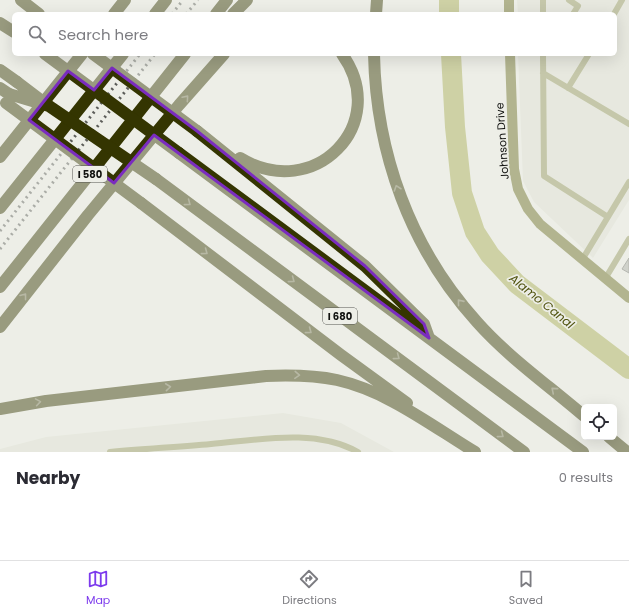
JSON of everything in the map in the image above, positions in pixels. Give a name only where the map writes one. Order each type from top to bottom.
[{"type":"highway","points":[[21,0],[36,12]]},
{"type":"highway","points":[[115,12],[124,0]]},
{"type":"highway","points":[[157,12],[166,0]]},
{"type":"highway","points":[[218,12],[228,0]]},
{"type":"highway","points":[[235,12],[247,0]]},
{"type":"highway","points":[[376,12],[377,0]]},
{"type":"highway","points":[[0,23],[12,31]]},
{"type":"highway","points":[[48,56],[583,452]]},
{"type":"highway","points":[[1,156],[80,56]]},
{"type":"highway","points":[[96,56],[197,131],[365,266],[424,324],[429,338]]},
{"type":"highway","points":[[0,208],[121,56]]},
{"type":"highway","name":"I 580","points":[[0,287],[184,56]]},
{"type":"highway","points":[[0,327],[118,178],[222,56]]},
{"type":"highway","points":[[197,131],[250,164],[266,170],[285,172],[302,170],[322,163],[339,149],[351,130],[357,108],[357,88],[352,71],[343,56]]},
{"type":"highway","points":[[374,56],[376,95],[388,160],[410,222],[424,248],[458,299],[478,323],[500,345],[581,413]]},
{"type":"highway","name":"I 680","points":[[0,70],[156,180],[524,452]]},
{"type":"highway","points":[[4,96],[49,106]]},
{"type":"highway","points":[[4,96],[141,203],[341,355],[476,452]]},
{"type":"highway","points":[[0,409],[46,401],[266,376],[291,374],[315,376],[338,380],[378,395],[476,452]]},
{"type":"highway","points":[[613,440],[627,452]]},
{"type":"street","points":[[509,0],[509,12]]},
{"type":"street","name":"Johnson Drive","points":[[510,56],[514,169],[518,189],[528,209],[540,224],[629,298]]},
{"type":"lane","points":[[543,0],[543,12]]},
{"type":"lane","points":[[569,0],[578,6],[574,12]]},
{"type":"lane","points":[[615,12],[622,0]]},
{"type":"lane","points":[[543,56],[544,176],[608,217]]},
{"type":"lane","points":[[543,63],[548,56]]},
{"type":"lane","points":[[568,88],[588,56]]},
{"type":"lane","points":[[543,73],[629,124]]},
{"type":"lane","points":[[582,260],[629,182]]},
{"type":"lane","points":[[605,279],[629,239]]},
{"type":"lane","points":[[110,452],[280,438],[317,439],[346,445],[358,452]]},
{"type":"highlighted area","points":[[112,68],[197,131],[365,266],[424,324],[429,338],[154,135],[114,183],[29,120],[68,71],[94,90]]},
{"type":"shaded area","points":[[517,0],[629,0],[629,200],[593,258],[534,202],[523,181],[518,56],[617,56],[617,12],[518,12]]},
{"type":"shaded area","points":[[283,413],[341,423],[394,452],[0,452],[0,449],[46,437]]},
{"type":"building","points":[[629,258],[629,273],[622,269]]},
{"type":"waterway","name":"Alamo Canal","points":[[449,0],[449,12]]},
{"type":"waterway","name":"Alamo Canal","points":[[451,56],[455,127],[462,193],[475,232],[490,255],[517,284],[629,369]]},
{"type":"railway","points":[[174,12],[183,0]]},
{"type":"railway","points":[[188,12],[198,0]]},
{"type":"railway","points":[[0,231],[138,56]]},
{"type":"railway","points":[[0,249],[153,56]]}]
